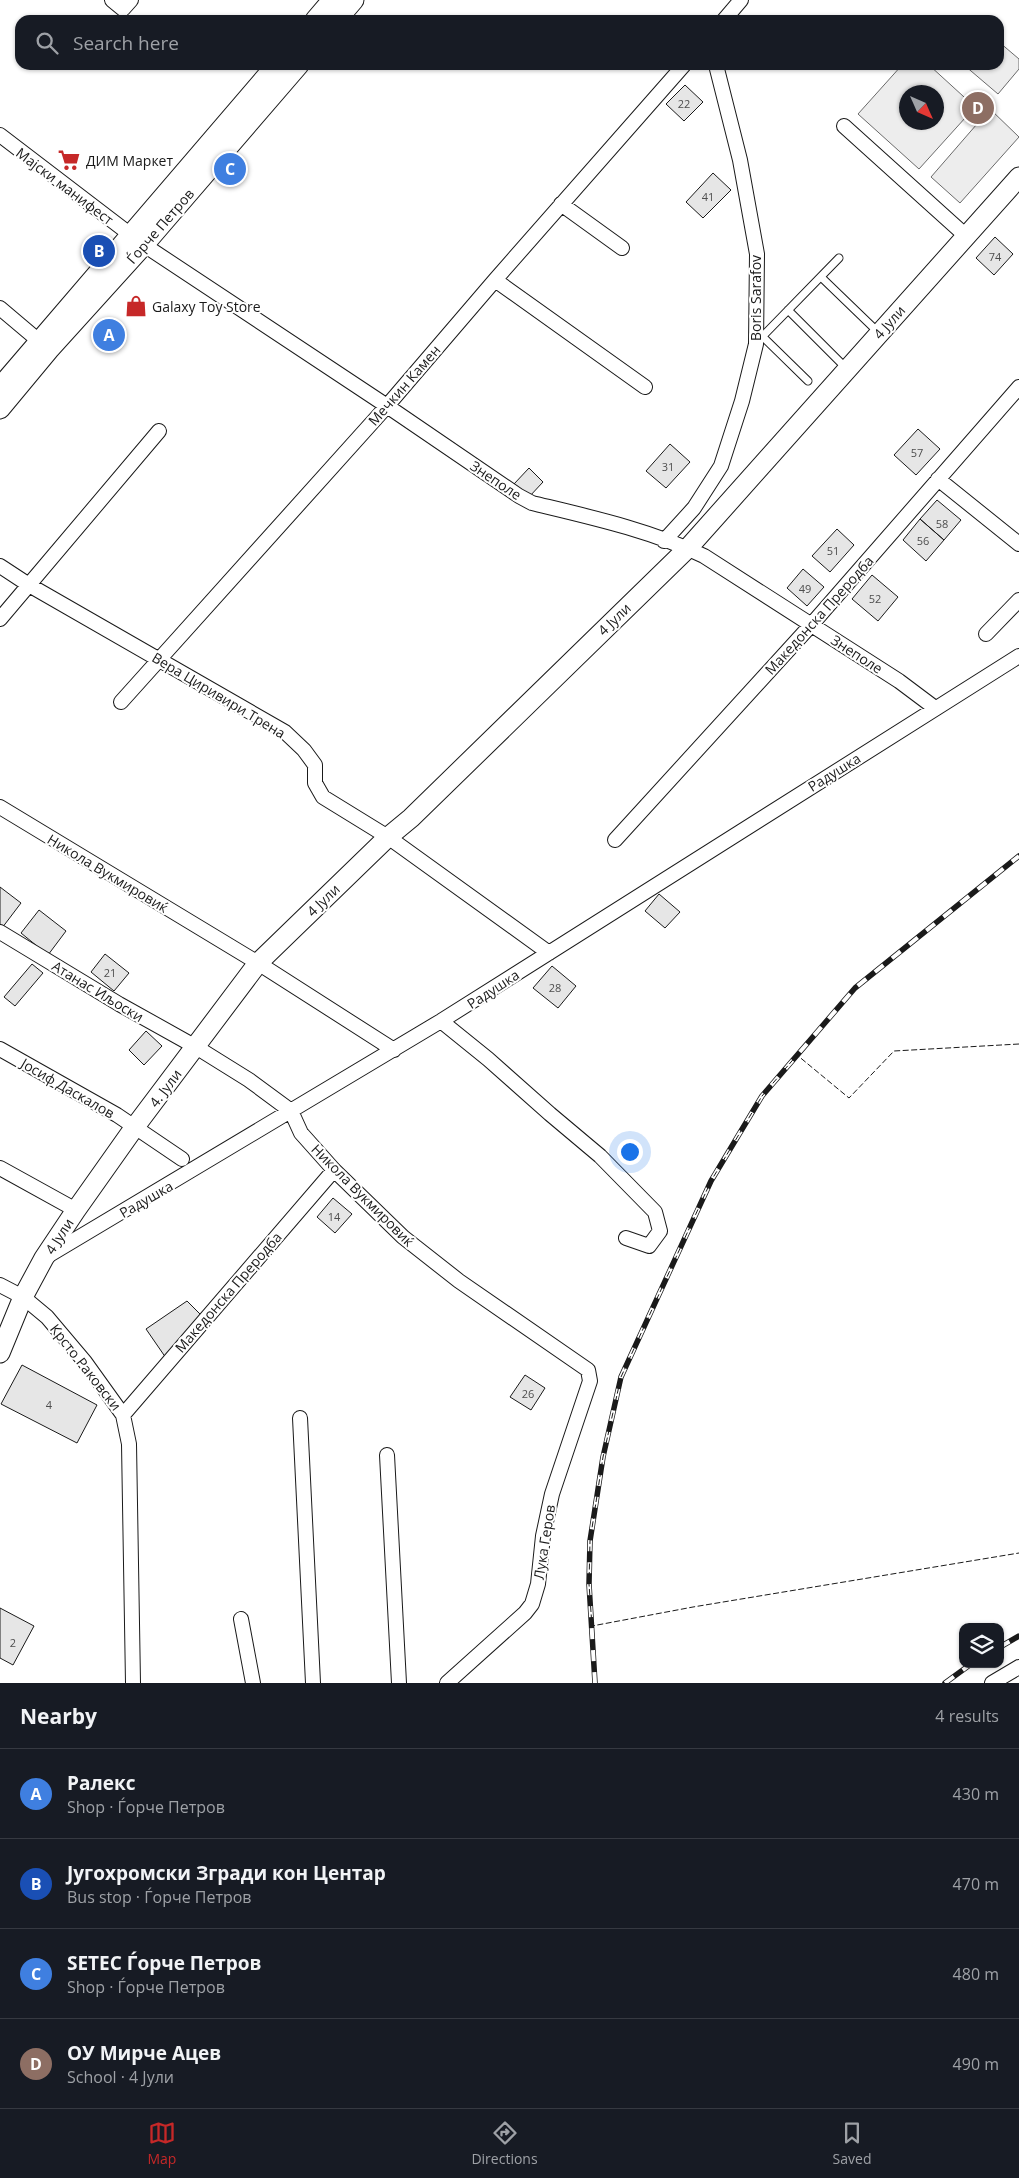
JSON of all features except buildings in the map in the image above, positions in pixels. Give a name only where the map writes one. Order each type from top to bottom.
[{"type":"street","points":[[112,0],[123,9],[131,0]]},
{"type":"street","points":[[319,15],[332,0]]},
{"type":"street","points":[[341,15],[354,0]]},
{"type":"street","points":[[728,15],[741,0]]},
{"type":"street","name":"Ѓорче Петров","points":[[0,409],[137,241],[272,70]]},
{"type":"street","name":"Ѓорче Петров","points":[[0,387],[39,341],[137,241],[294,70]]},
{"type":"street","name":"Мечкин Камен","points":[[121,702],[387,406],[680,70]]},
{"type":"street","name":"Boris Sarafov","points":[[664,540],[694,508],[721,466],[760,340],[757,254],[740,160],[717,70]]},
{"type":"street","points":[[844,126],[966,236]]},
{"type":"street","name":"Мајски манифест","points":[[0,136],[137,241]]},
{"type":"street","name":"4 Јули","points":[[196,1047],[258,963],[388,837],[411,818],[688,548],[1019,177]]},
{"type":"street","points":[[561,204],[622,248]]},
{"type":"street","name":"Знеполе","points":[[137,241],[526,500],[625,526],[688,548],[704,556],[812,624],[898,681],[934,708]]},
{"type":"street","points":[[495,280],[645,386]]},
{"type":"street","points":[[0,308],[39,341]]},
{"type":"street","name":"Македонска Преродба","points":[[615,840],[812,624],[1019,387]]},
{"type":"street","points":[[0,619],[159,431]]},
{"type":"street","points":[[938,479],[1019,544]]},
{"type":"street","name":"Вера Циривири Трена","points":[[0,566],[29,585],[285,732],[304,750],[315,765],[315,783],[323,796],[388,837],[549,953]]},
{"type":"street","points":[[986,634],[1019,600]]},
{"type":"street","name":"Радушка","points":[[44,1258],[441,1022],[934,708],[1019,656]]},
{"type":"street","name":"Никола Вукмировиќ","points":[[0,807],[258,963],[394,1050]]},
{"type":"street","name":"Aтанас Иљоски","points":[[0,932],[119,1004],[196,1047]]},
{"type":"street","points":[[441,1022],[488,1059],[600,1156],[656,1212],[660,1231],[649,1246],[626,1238]]},
{"type":"street","name":"Никола Вукмировиќ","points":[[196,1047],[249,1080],[291,1111],[301,1133],[334,1170],[410,1243],[459,1281],[588,1370]]},
{"type":"street","name":"4. Јули","points":[[134,1128],[196,1047]]},
{"type":"street","name":"Јосиф Даскалов","points":[[0,1049],[117,1115],[182,1159]]},
{"type":"street","name":"4 Јули","points":[[0,1353],[22,1297],[44,1258],[134,1128]]},
{"type":"street","points":[[0,1168],[76,1210]]},
{"type":"street","name":"Македонска Преродба","points":[[123,1415],[334,1170]]},
{"type":"street","name":"Крсто Раковски","points":[[0,1285],[22,1297],[47,1317],[85,1362],[123,1415]]},
{"type":"street","name":"Лука Геров","points":[[447,1683],[532,1604],[538,1584],[543,1536],[552,1494],[590,1381],[588,1370]]},
{"type":"street","points":[[123,1415],[129,1444],[133,1683]]},
{"type":"street","points":[[300,1418],[313,1683]]},
{"type":"street","points":[[387,1455],[399,1683]]},
{"type":"street","points":[[241,1619],[253,1683]]},
{"type":"street","points":[[992,1683],[1019,1666]]},
{"type":"lane","points":[[808,381],[760,340],[839,258]]},
{"type":"lane","points":[[821,277],[879,333]]},
{"type":"lane","points":[[788,310],[847,369]]},
{"type":"shaded area","points":[[1004,46],[1019,59],[1019,69],[998,94],[970,70],[1004,70]]},
{"type":"shaded area","points":[[898,70],[934,70],[975,107],[919,169],[858,114]]},
{"type":"shaded area","points":[[990,109],[1019,137],[960,203],[931,177]]},
{"type":"railway","points":[[595,1683],[589,1584],[590,1541],[603,1457],[621,1377],[711,1181],[762,1096],[855,988],[1019,856]]},
{"type":"railway","points":[[1004,1645],[1019,1636]]},
{"type":"railway","points":[[945,1683],[966,1668]]},
{"type":"fence","points":[[1019,1044],[894,1051],[849,1098],[797,1055],[762,1096],[711,1181],[621,1377],[603,1457],[590,1541],[589,1584],[592,1626],[693,1607],[1019,1553]]},
{"type":"place","name":"ОУ Мирче Ацев","points":[[978,108]]},
{"type":"place","name":"ДИМ Маркет","points":[[69,160]]},
{"type":"place","name":"SETEC Ѓорче Петров","points":[[230,169]]},
{"type":"place","name":"Југохромски Згради кон Центар","points":[[99,251]]},
{"type":"place","name":"Galaxy Toy Store","points":[[136,306]]},
{"type":"place","name":"Ралекс","points":[[109,335]]}]
